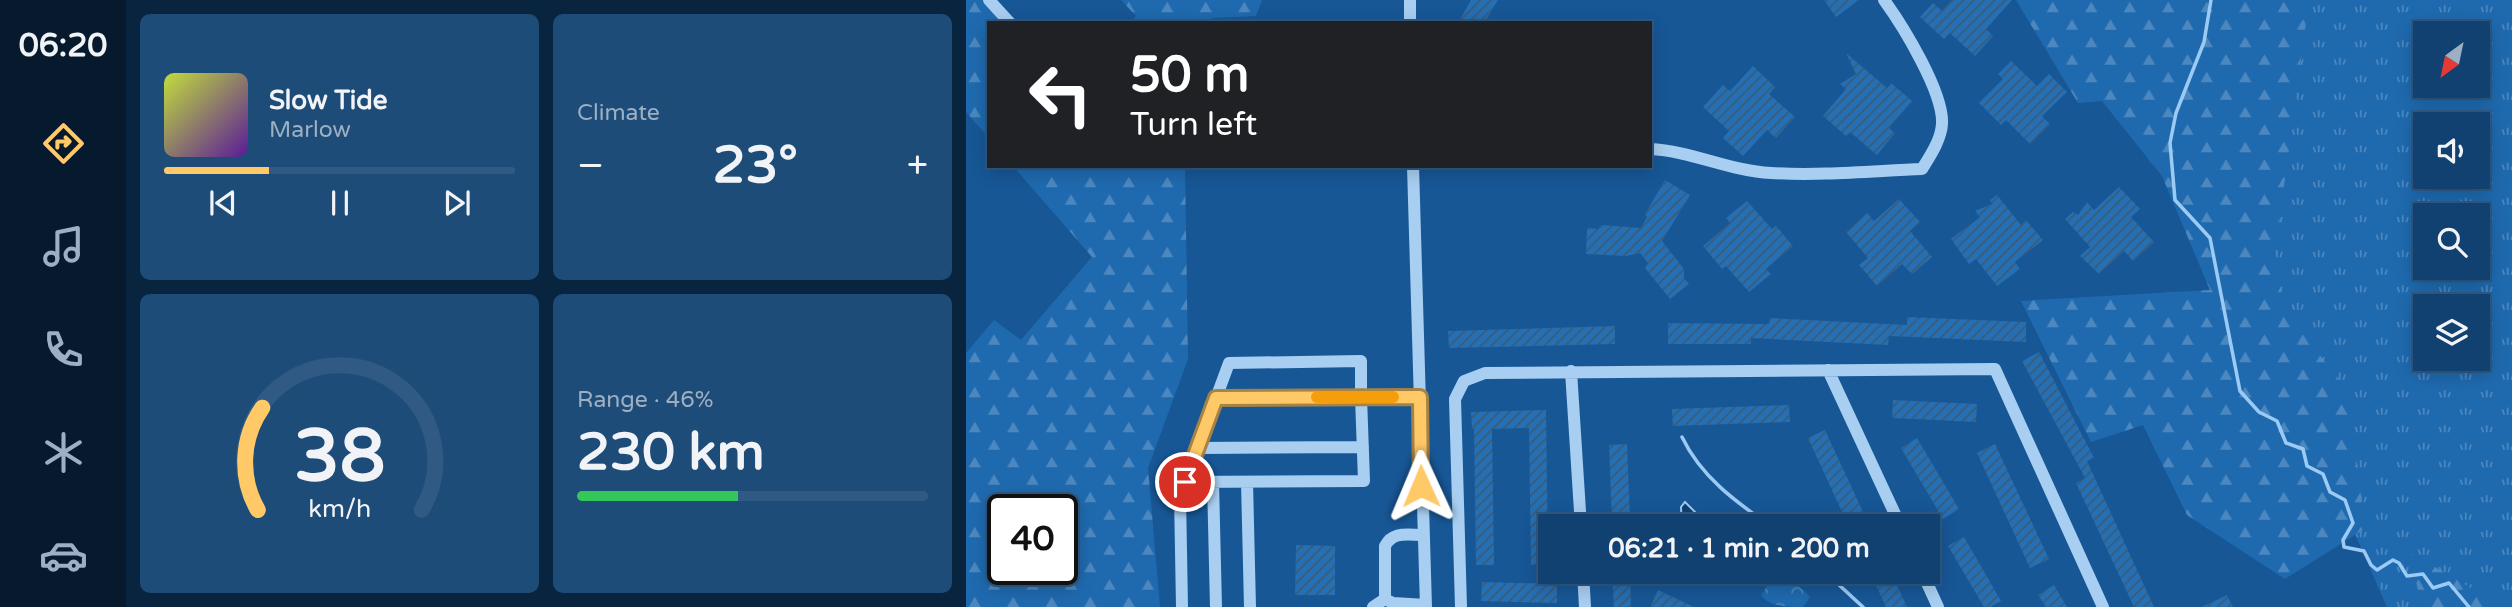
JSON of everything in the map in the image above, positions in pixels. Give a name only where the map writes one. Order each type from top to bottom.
[{"type":"street","points":[[989,0],[1008,21]]},
{"type":"street","points":[[1410,0],[1410,21]]},
{"type":"street","points":[[1652,149],[1670,150],[1727,168],[1772,173],[1922,169],[1942,127],[1942,108],[1905,30],[1884,0]]},
{"type":"street","points":[[1385,599],[1393,603],[1426,606],[1413,168]]},
{"type":"street","points":[[1182,607],[1180,495],[1229,363],[1361,361],[1363,481],[1185,482]]},
{"type":"street","points":[[1461,607],[1455,399],[1464,381],[1485,373],[1571,371],[1995,369],[2103,607]]},
{"type":"street","points":[[1828,370],[1895,514]]},
{"type":"street","points":[[1571,371],[1580,514]]},
{"type":"street","points":[[1216,398],[1420,397]]},
{"type":"street","points":[[1198,448],[1363,447]]},
{"type":"street","points":[[1213,482],[1216,607]]},
{"type":"street","points":[[1247,482],[1250,607]]},
{"type":"street","points":[[1385,599],[1385,546],[1396,535],[1423,535]]},
{"type":"street","points":[[1584,584],[1586,607]]},
{"type":"street","points":[[1927,584],[1938,607]]},
{"type":"street","points":[[1374,607],[1385,599]]},
{"type":"green space","points":[[966,0],[995,0],[1017,21],[987,21],[987,136],[966,112]]},
{"type":"green space","points":[[1121,0],[1262,0],[1256,16],[1212,18],[1212,21],[1132,21],[1136,16]]},
{"type":"green space","points":[[2016,0],[2309,0],[2275,253],[2285,312],[2343,384],[2366,528],[2285,579],[2187,515],[2143,425],[2091,442],[2021,301],[2210,290],[2162,176],[2102,101],[2078,103]]},
{"type":"green space","points":[[2108,0],[2512,0],[2512,607],[2387,607],[2275,351]]},
{"type":"green space","points":[[1015,168],[1185,168],[1188,359],[1148,468],[1160,607],[966,607],[966,353],[994,320],[1021,340],[1092,257]]},
{"type":"green space","points":[[2409,552],[2504,607],[2422,607]]},
{"type":"green space","points":[[1769,584],[1796,584],[1810,597],[1803,607],[1791,607],[1769,602],[1761,595]]},
{"type":"shaded area","points":[[1685,502],[1697,514],[1681,514],[1681,507]]},
{"type":"building","points":[[1471,0],[1498,0],[1485,21],[1459,21]]},
{"type":"building","points":[[1824,0],[1859,0],[1836,17]]},
{"type":"building","points":[[1952,0],[2012,0],[1986,29],[1993,36],[1975,56],[1950,33],[1944,39],[1920,17],[1933,3],[1942,11]]},
{"type":"building","points":[[1846,53],[1887,88],[1891,83],[1912,101],[1889,128],[1895,133],[1877,155],[1850,132],[1846,136],[1823,116],[1846,89],[1840,84],[1856,74]]},
{"type":"building","points":[[2011,61],[2037,86],[2049,74],[2067,92],[2042,116],[2050,124],[2030,144],[2006,120],[2001,125],[1979,103],[2003,79],[1998,74]]},
{"type":"building","points":[[1753,66],[1775,87],[1769,94],[1795,117],[1776,138],[1767,130],[1743,156],[1723,138],[1729,131],[1703,107],[1723,85],[1730,91]]},
{"type":"building","points":[[1665,180],[1690,195],[1662,241],[1684,269],[1684,278],[1689,284],[1670,299],[1645,268],[1648,263],[1640,253],[1626,256],[1586,254],[1587,228],[1598,229],[1602,225],[1641,228],[1647,217],[1645,214]]},
{"type":"building","points":[[2119,187],[2140,209],[2131,217],[2154,242],[2133,261],[2124,251],[2099,274],[2080,256],[2090,247],[2065,219],[2073,212],[2078,215],[2087,202],[2094,210]]},
{"type":"building","points":[[1997,195],[2021,225],[2026,220],[2043,240],[2015,262],[2020,269],[1997,286],[1976,259],[1969,264],[1951,239],[1980,217],[1975,211],[1992,204],[1990,200]]},
{"type":"building","points":[[1899,199],[1920,222],[1910,231],[1932,257],[1912,274],[1902,264],[1877,286],[1859,265],[1868,258],[1846,232],[1867,213],[1874,221]]},
{"type":"building","points":[[1747,201],[1772,229],[1776,226],[1793,246],[1766,269],[1771,274],[1749,292],[1726,266],[1722,269],[1703,246],[1730,223],[1726,218]]},
{"type":"building","points":[[1907,317],[2026,322],[2026,342],[1889,336],[1888,345],[1751,338],[1751,344],[1668,344],[1668,323],[1769,324],[1770,318],[1907,325]]},
{"type":"building","points":[[1615,326],[1615,344],[1449,348],[1448,331]]},
{"type":"building","points":[[2039,352],[2094,458],[2087,461],[2154,607],[2134,607],[2076,483],[2085,478],[2022,361]]},
{"type":"building","points":[[1893,400],[1977,404],[1976,422],[1892,418]]},
{"type":"building","points":[[1789,405],[1790,422],[1673,426],[1672,409]]},
{"type":"building","points":[[1546,410],[1547,514],[1538,514],[1538,565],[1531,565],[1529,428],[1492,429],[1494,565],[1476,565],[1474,429],[1471,412]]},
{"type":"building","points":[[1825,430],[1864,514],[1843,514],[1808,438]]},
{"type":"building","points":[[1917,438],[1959,509],[1943,519],[1901,448]]},
{"type":"building","points":[[1627,444],[1630,514],[1612,514],[1609,445]]},
{"type":"building","points":[[1995,444],[2049,559],[2030,568],[1977,453]]},
{"type":"building","points":[[1964,537],[2001,601],[1990,607],[1984,607],[1948,546]]},
{"type":"building","points":[[1296,545],[1335,546],[1335,595],[1295,595]]},
{"type":"building","points":[[1482,582],[1557,584],[1557,603],[1481,601]]},
{"type":"building","points":[[1613,584],[1630,584],[1631,607],[1614,607]]},
{"type":"building","points":[[1875,584],[1896,584],[1907,607],[1886,607]]},
{"type":"building","points":[[2054,585],[2067,607],[2046,607],[2038,595]]},
{"type":"building","points":[[1658,590],[1694,607],[1650,607]]},
{"type":"building","points":[[2227,595],[2233,607],[2202,607]]},
{"type":"waterway","points":[[2211,0],[2204,42],[2176,113],[2170,143],[2175,200],[2210,238],[2240,391],[2259,412],[2277,421],[2286,443],[2303,449],[2307,466],[2323,474],[2330,492],[2345,500],[2353,523],[2343,540],[2344,547],[2364,551],[2371,565],[2377,570],[2393,560],[2399,563],[2407,576],[2423,574],[2433,588],[2449,583],[2469,607]]},
{"type":"waterway","points":[[1682,437],[1709,476],[1755,514]]},
{"type":"waterway","points":[[1838,584],[1863,607]]},
{"type":"slow traffic","points":[[1317,397],[1393,397]]},
{"type":"route","points":[[1185,482],[1216,398],[1420,397],[1421,486]]}]
